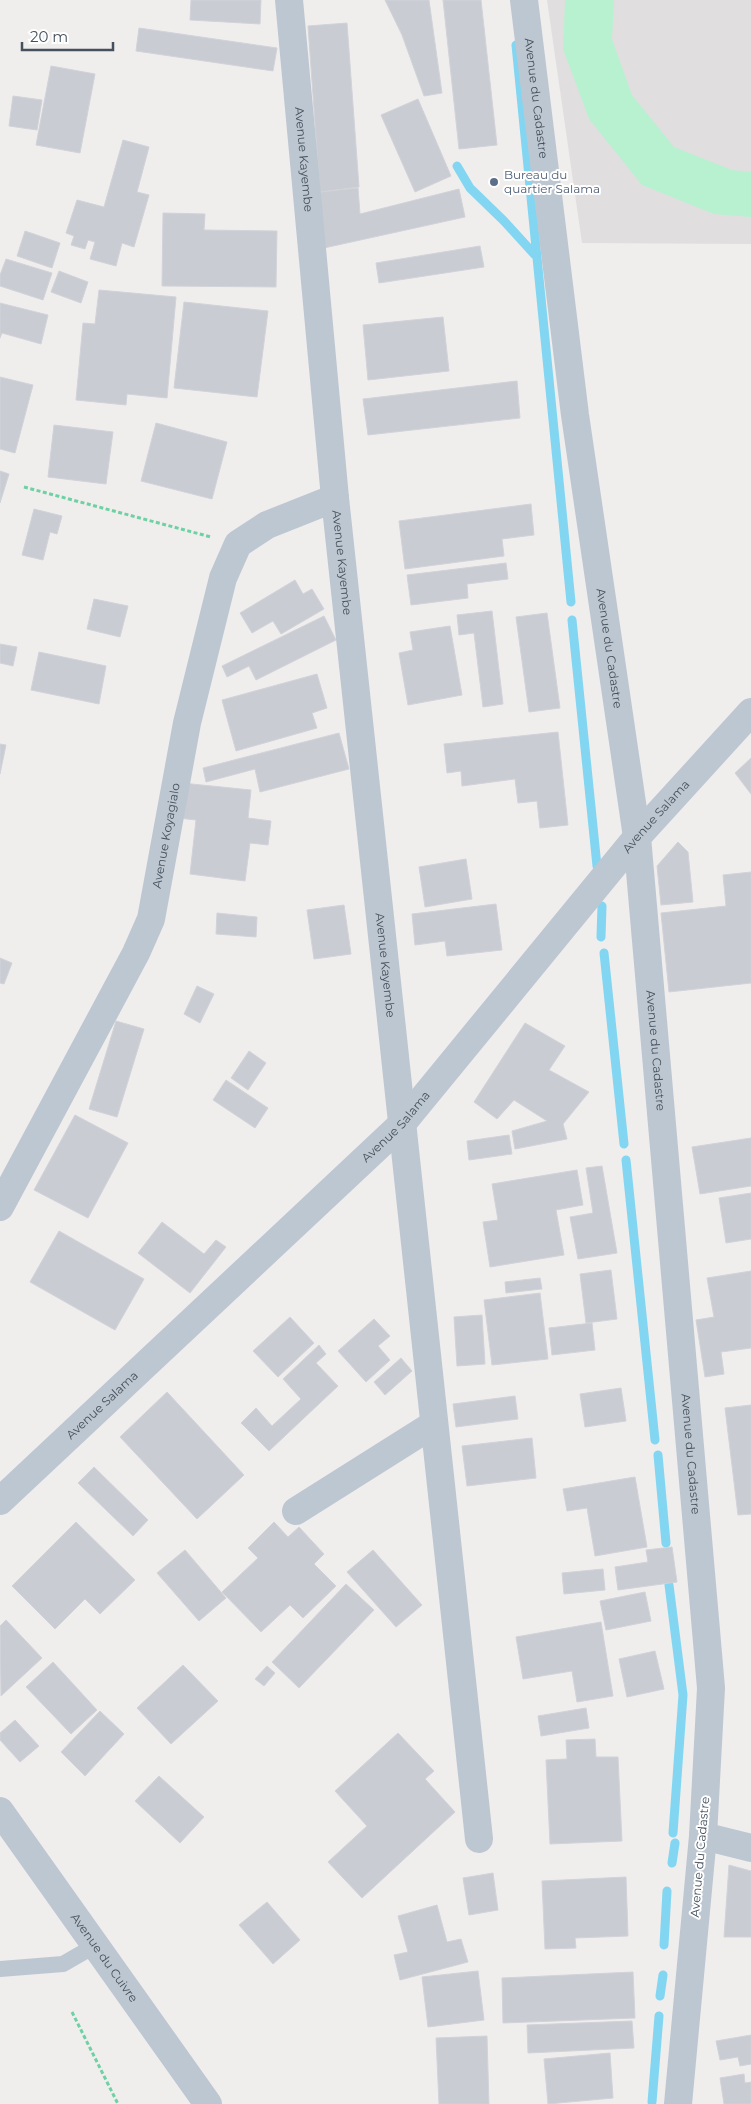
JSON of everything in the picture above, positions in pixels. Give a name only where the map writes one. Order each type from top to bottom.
[{"type":"street","name":"Avenue Kayembe","points":[[289,0],[335,498],[479,1839]]},
{"type":"street","name":"Avenue du Cadastre","points":[[524,0],[575,415],[637,837],[712,1688],[703,1836],[678,2104]]},
{"type":"street","points":[[238,544],[267,525],[335,498]]},
{"type":"street","name":"Avenue Koyagialo","points":[[0,1207],[136,953],[151,918],[187,723],[223,578],[238,544]]},
{"type":"street","name":"Avenue Salama","points":[[0,1502],[401,1125],[637,837],[751,712]]},
{"type":"street","points":[[296,1511],[434,1424]]},
{"type":"street","name":"Avenue du Cuivre","points":[[0,1811],[208,2104]]},
{"type":"street","points":[[703,1836],[751,1848]]},
{"type":"lane","points":[[0,1969],[63,1964],[96,1946]]},
{"type":"path","points":[[24,487],[238,544]]},
{"type":"path","points":[[72,2012],[118,2104]]},
{"type":"shaded area","points":[[547,0],[751,0],[751,244],[582,243]]},
{"type":"green space","points":[[565,0],[614,0],[612,39],[632,95],[674,147],[732,170],[751,172],[751,217],[714,214],[642,185],[589,119],[563,49]]},
{"type":"building","points":[[191,0],[261,0],[260,24],[190,20]]},
{"type":"building","points":[[385,0],[429,0],[442,93],[424,96],[402,35]]},
{"type":"building","points":[[443,0],[481,0],[497,145],[459,149]]},
{"type":"building","points":[[347,23],[359,187],[320,192],[308,26]]},
{"type":"building","points":[[139,28],[277,48],[273,71],[136,51]]},
{"type":"building","points":[[51,66],[95,74],[80,153],[36,145]]},
{"type":"building","points":[[13,96],[42,100],[37,130],[9,126]]},
{"type":"building","points":[[418,99],[451,176],[415,192],[381,115]]},
{"type":"building","points":[[123,140],[149,147],[137,192],[149,195],[134,247],[122,243],[116,266],[90,259],[95,242],[88,240],[85,249],[71,245],[74,236],[66,233],[77,200],[104,207]]},
{"type":"building","points":[[358,188],[360,214],[459,189],[465,217],[324,248],[320,192]]},
{"type":"building","points":[[163,213],[205,214],[204,230],[277,231],[276,287],[162,286]]},
{"type":"building","points":[[25,231],[60,243],[52,268],[17,256]]},
{"type":"building","points":[[480,246],[484,267],[379,283],[376,263]]},
{"type":"building","points":[[6,259],[52,273],[43,300],[0,286],[0,275]]},
{"type":"building","points":[[59,271],[88,282],[81,303],[51,292]]},
{"type":"building","points":[[99,290],[176,297],[167,398],[127,394],[126,405],[76,400],[83,323],[95,324]]},
{"type":"building","points":[[184,302],[268,311],[257,397],[174,388]]},
{"type":"building","points":[[0,303],[48,315],[41,344],[2,333],[0,338]]},
{"type":"building","points":[[443,317],[449,371],[368,380],[363,325]]},
{"type":"building","points":[[0,377],[33,385],[15,453],[0,449]]},
{"type":"building","points":[[517,381],[520,418],[368,435],[363,399]]},
{"type":"building","points":[[156,423],[227,442],[212,499],[141,481]]},
{"type":"building","points":[[54,425],[113,432],[106,484],[48,477]]},
{"type":"building","points":[[0,471],[9,474],[0,503]]},
{"type":"building","points":[[531,504],[534,535],[502,539],[504,556],[405,569],[399,521]]},
{"type":"building","points":[[34,509],[62,516],[57,534],[50,532],[43,560],[22,555]]},
{"type":"building","points":[[506,563],[508,579],[467,584],[468,598],[411,605],[407,575]]},
{"type":"building","points":[[295,580],[303,594],[312,589],[324,609],[281,634],[273,621],[252,633],[240,613]]},
{"type":"building","points":[[94,599],[128,606],[120,637],[87,629]]},
{"type":"building","points":[[492,611],[503,704],[483,707],[474,633],[459,635],[457,615]]},
{"type":"building","points":[[547,613],[560,708],[529,712],[516,617]]},
{"type":"building","points":[[324,616],[336,640],[256,680],[249,666],[227,677],[222,666]]},
{"type":"building","points":[[450,626],[462,695],[408,705],[399,653],[413,650],[410,632]]},
{"type":"building","points":[[0,644],[17,647],[13,666],[0,663]]},
{"type":"building","points":[[39,652],[106,666],[99,704],[31,690]]},
{"type":"building","points":[[317,674],[327,708],[312,713],[317,728],[236,751],[222,700]]},
{"type":"building","points":[[558,732],[568,825],[540,828],[537,801],[518,803],[515,779],[462,786],[461,771],[447,773],[444,744]]},
{"type":"building","points":[[339,733],[349,769],[260,792],[255,769],[206,782],[203,768]]},
{"type":"building","points":[[0,744],[6,745],[0,774]]},
{"type":"building","points":[[751,758],[751,794],[735,773]]},
{"type":"building","points":[[182,783],[251,790],[248,818],[271,821],[268,845],[250,843],[245,881],[190,874],[196,820],[178,818]]},
{"type":"building","points":[[678,842],[688,852],[693,902],[661,905],[657,866]]},
{"type":"building","points":[[466,859],[472,899],[425,907],[419,867]]},
{"type":"building","points":[[751,872],[751,983],[669,992],[661,913],[726,906],[723,875]]},
{"type":"building","points":[[496,904],[502,950],[447,956],[445,941],[415,945],[412,914]]},
{"type":"building","points":[[344,905],[351,954],[314,959],[307,910]]},
{"type":"building","points":[[217,913],[257,917],[256,937],[216,934]]},
{"type":"building","points":[[0,958],[12,963],[4,984],[0,983]]},
{"type":"building","points":[[197,986],[214,994],[200,1023],[184,1014]]},
{"type":"building","points":[[116,1021],[144,1029],[117,1117],[89,1109]]},
{"type":"building","points":[[525,1023],[565,1046],[549,1070],[589,1092],[563,1124],[567,1139],[515,1149],[512,1131],[547,1121],[514,1100],[497,1119],[474,1102]]},
{"type":"building","points":[[249,1051],[266,1063],[248,1090],[231,1078]]},
{"type":"building","points":[[226,1080],[268,1108],[255,1128],[213,1100]]},
{"type":"building","points":[[75,1115],[128,1143],[88,1218],[34,1190]]},
{"type":"building","points":[[509,1135],[512,1154],[469,1160],[467,1141]]},
{"type":"building","points":[[751,1138],[751,1186],[700,1194],[692,1147]]},
{"type":"building","points":[[602,1166],[617,1253],[578,1259],[570,1217],[593,1213],[586,1168]]},
{"type":"building","points":[[577,1170],[583,1205],[556,1210],[564,1255],[490,1267],[483,1222],[498,1220],[492,1184]]},
{"type":"building","points":[[751,1193],[751,1239],[726,1243],[719,1198]]},
{"type":"building","points":[[162,1222],[204,1254],[216,1240],[226,1247],[190,1293],[138,1253]]},
{"type":"building","points":[[59,1231],[144,1279],[115,1330],[30,1282]]},
{"type":"building","points":[[611,1270],[617,1319],[586,1323],[580,1274]]},
{"type":"building","points":[[751,1271],[751,1348],[721,1352],[724,1374],[705,1377],[696,1320],[714,1317],[707,1278]]},
{"type":"building","points":[[540,1278],[542,1289],[506,1293],[505,1282]]},
{"type":"building","points":[[540,1293],[548,1359],[492,1365],[484,1300]]},
{"type":"building","points":[[482,1315],[485,1364],[457,1366],[454,1317]]},
{"type":"building","points":[[290,1317],[314,1343],[278,1377],[253,1351]]},
{"type":"building","points":[[374,1319],[390,1336],[378,1346],[390,1360],[366,1382],[338,1351]]},
{"type":"building","points":[[592,1323],[595,1350],[552,1355],[549,1328]]},
{"type":"building","points":[[319,1345],[326,1354],[316,1363],[338,1386],[269,1451],[241,1423],[256,1408],[272,1426],[301,1399],[283,1379]]},
{"type":"building","points":[[401,1358],[412,1371],[385,1395],[374,1382]]},
{"type":"building","points":[[621,1388],[626,1421],[585,1427],[580,1394]]},
{"type":"building","points":[[167,1392],[244,1475],[197,1519],[120,1437]]},
{"type":"building","points":[[515,1396],[518,1419],[456,1427],[453,1404]]},
{"type":"building","points":[[751,1405],[751,1514],[738,1515],[725,1408]]},
{"type":"building","points":[[532,1438],[536,1478],[467,1486],[462,1446]]},
{"type":"building","points":[[94,1467],[148,1520],[133,1536],[78,1483]]},
{"type":"building","points":[[635,1477],[647,1547],[595,1556],[587,1508],[567,1511],[563,1489]]},
{"type":"building","points":[[76,1522],[135,1580],[100,1614],[85,1599],[55,1629],[12,1586]]},
{"type":"building","points":[[274,1522],[288,1537],[299,1527],[324,1554],[314,1564],[336,1586],[303,1618],[290,1605],[261,1632],[222,1592],[258,1558],[248,1548]]},
{"type":"building","points":[[672,1547],[677,1582],[618,1590],[615,1567],[648,1562],[646,1550]]},
{"type":"building","points":[[185,1550],[226,1598],[199,1621],[157,1573]]},
{"type":"building","points":[[373,1550],[422,1605],[396,1627],[347,1572]]},
{"type":"building","points":[[603,1569],[605,1590],[564,1594],[562,1573]]},
{"type":"building","points":[[346,1584],[374,1610],[299,1688],[272,1662]]},
{"type":"building","points":[[645,1592],[651,1621],[606,1630],[600,1601]]},
{"type":"building","points":[[6,1620],[42,1658],[1,1696],[0,1626]]},
{"type":"building","points":[[601,1622],[613,1696],[577,1702],[572,1671],[523,1679],[516,1637]]},
{"type":"building","points":[[655,1651],[664,1689],[627,1697],[619,1659]]},
{"type":"building","points":[[53,1662],[97,1710],[71,1734],[26,1687]]},
{"type":"building","points":[[183,1665],[218,1701],[171,1744],[137,1708]]},
{"type":"building","points":[[267,1666],[275,1673],[264,1686],[255,1679]]},
{"type":"building","points":[[586,1708],[589,1728],[541,1736],[538,1716]]},
{"type":"building","points":[[100,1711],[124,1734],[85,1776],[61,1752]]},
{"type":"building","points":[[15,1720],[39,1746],[20,1762],[0,1740],[0,1733]]},
{"type":"building","points":[[398,1733],[434,1771],[425,1779],[455,1812],[362,1898],[328,1862],[367,1826],[335,1791]]},
{"type":"building","points":[[595,1739],[596,1757],[618,1757],[622,1841],[550,1844],[546,1760],[567,1759],[566,1740]]},
{"type":"building","points":[[159,1776],[204,1817],[180,1843],[135,1801]]},
{"type":"building","points":[[729,1865],[751,1871],[751,1937],[724,1937]]},
{"type":"building","points":[[493,1873],[498,1910],[469,1915],[463,1878]]},
{"type":"building","points":[[626,1877],[628,1936],[575,1938],[576,1948],[545,1949],[542,1881]]},
{"type":"building","points":[[267,1902],[300,1940],[273,1964],[239,1925]]},
{"type":"building","points":[[437,1905],[447,1942],[461,1939],[468,1962],[400,1980],[394,1955],[408,1952],[398,1916]]},
{"type":"building","points":[[478,1971],[484,2020],[428,2027],[422,1977]]},
{"type":"building","points":[[633,1972],[635,2018],[503,2023],[502,1978]]},
{"type":"building","points":[[632,2021],[634,2048],[528,2053],[527,2025]]},
{"type":"building","points":[[751,2035],[751,2064],[740,2066],[738,2057],[720,2060],[716,2041]]},
{"type":"building","points":[[487,2036],[489,2104],[439,2104],[436,2038]]},
{"type":"building","points":[[610,2053],[613,2098],[548,2104],[544,2059]]},
{"type":"building","points":[[744,2074],[745,2083],[751,2082],[751,2104],[724,2104],[720,2078]]},
{"type":"waterway","points":[[516,45],[571,602]]},
{"type":"waterway","points":[[457,166],[470,188],[535,255]]},
{"type":"waterway","points":[[572,620],[597,866]]},
{"type":"waterway","points":[[601,937],[602,906]]},
{"type":"waterway","points":[[604,953],[624,1144]]},
{"type":"waterway","points":[[626,1160],[655,1440]]},
{"type":"waterway","points":[[658,1455],[666,1543]]},
{"type":"waterway","points":[[669,1585],[683,1695],[673,1833]]},
{"type":"waterway","points":[[672,1863],[675,1843]]},
{"type":"waterway","points":[[664,1945],[667,1891]]},
{"type":"waterway","points":[[660,1996],[663,1975]]},
{"type":"waterway","points":[[652,2102],[659,2016]]},
{"type":"place","name":"Bureau du quartier Salama","points":[[494,182]]}]
